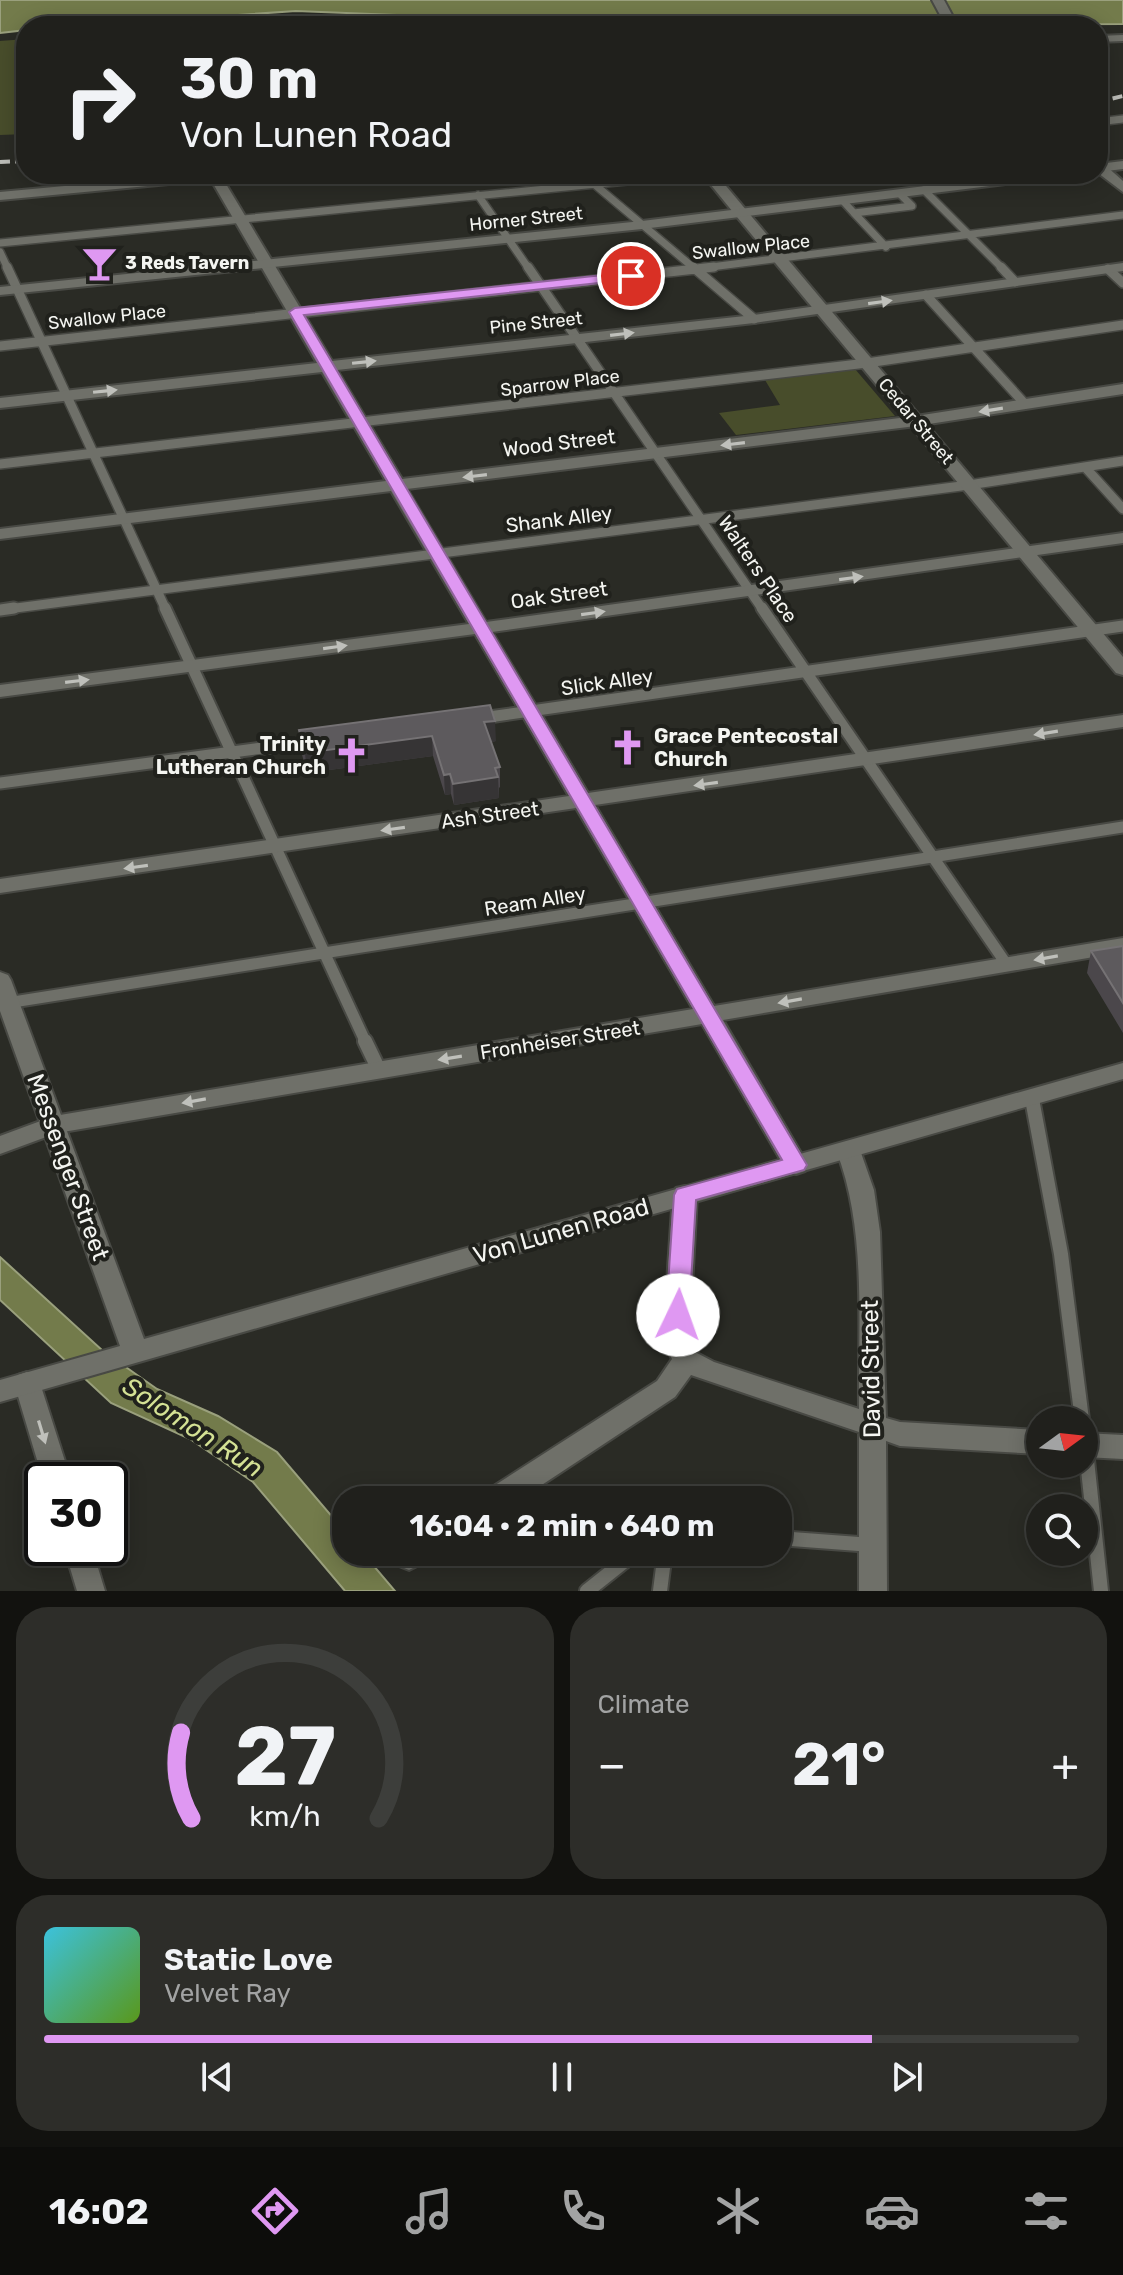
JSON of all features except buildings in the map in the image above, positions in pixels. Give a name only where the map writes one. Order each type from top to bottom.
[{"type":"street","points":[[0,196],[129,184]]},
{"type":"street","points":[[220,184],[796,1165]]},
{"type":"street","name":"Cedar Street","points":[[717,184],[1123,669]]},
{"type":"street","name":"Horner Street","points":[[0,291],[642,225],[973,184]]},
{"type":"street","name":"Pine Street","points":[[0,403],[754,319],[1116,268]]},
{"type":"street","name":"Wood Street","points":[[0,534],[916,421],[1123,389]]},
{"type":"street","name":"Oak Street","points":[[0,691],[751,592],[1123,538]]},
{"type":"street","name":"Ash Street","points":[[0,886],[1123,721]]},
{"type":"street","name":"Fronheiser Street","points":[[0,1145],[54,1125],[1123,945]]},
{"type":"street","name":"Messenger Street","points":[[2,995],[54,1125],[127,1356]]},
{"type":"street","name":"Von Lunen Road","points":[[0,1391],[1123,1071]]},
{"type":"street","name":"David Street","points":[[848,1150],[859,1173],[867,1204],[873,1591]]},
{"type":"street","points":[[685,1195],[676,1341],[686,1360],[706,1370],[900,1434],[1026,1441]]},
{"type":"street","points":[[517,1486],[666,1389],[686,1360]]},
{"type":"street","points":[[27,1383],[51,1462]]},
{"type":"street","points":[[1098,1439],[1123,1447]]},
{"type":"street","points":[[83,1566],[91,1591]]},
{"type":"lane","points":[[0,243],[594,184],[754,319]]},
{"type":"lane","points":[[924,190],[1015,282]]},
{"type":"lane","points":[[854,213],[912,206],[900,194]]},
{"type":"lane","name":"Walters Place","points":[[478,195],[1007,965]]},
{"type":"lane","points":[[843,201],[886,247]]},
{"type":"lane","name":"Swallow Place","points":[[0,346],[781,260],[1123,215]]},
{"type":"lane","points":[[0,252],[379,1070]]},
{"type":"lane","points":[[1116,268],[1123,283]]},
{"type":"lane","points":[[926,295],[1025,404]]},
{"type":"lane","name":"Sparrow Place","points":[[0,464],[867,363],[1123,325]]},
{"type":"lane","name":"Shank Alley","points":[[0,610],[969,485],[1123,461]]},
{"type":"lane","points":[[1085,467],[1123,509]]},
{"type":"lane","name":"Slick Alley","points":[[466,720],[1123,626]]},
{"type":"lane","points":[[0,783],[324,739]]},
{"type":"lane","name":"Ream Alley","points":[[2,995],[325,953],[1123,827]]},
{"type":"lane","points":[[1032,1099],[1061,1254],[1080,1406]]},
{"type":"lane","points":[[1089,1478],[1101,1591]]},
{"type":"lane","points":[[792,1539],[873,1545]]},
{"type":"lane","points":[[587,1591],[618,1566]]},
{"type":"lane","points":[[660,1591],[663,1566]]},
{"type":"shaded area","points":[[16,40],[16,134],[0,135],[0,41]]},
{"type":"shaded area","points":[[855,369],[895,416],[736,435],[719,413],[780,405],[765,380]]},
{"type":"water","points":[[0,0],[1123,0],[1123,24],[1108,24],[1108,16],[422,16],[296,11],[223,16],[16,16],[16,31],[0,33]]},
{"type":"water","name":"Solomon Run","points":[[0,1257],[103,1351],[157,1389],[218,1416],[277,1452],[332,1517],[332,1566],[374,1566],[395,1591],[345,1591],[253,1482],[190,1439],[111,1403],[0,1300]]},
{"type":"railway","points":[[1108,100],[1123,96]]},
{"type":"railway","points":[[0,162],[16,161]]},
{"type":"place","name":"3 Reds Tavern","points":[[99,263]]},
{"type":"place","name":"Grace Pentecostal Church","points":[[628,748]]},
{"type":"place","name":"Trinity Lutheran Church","points":[[352,756]]},
{"type":"route","points":[[631,276],[295,312],[796,1165],[685,1195],[678,1315]]}]
